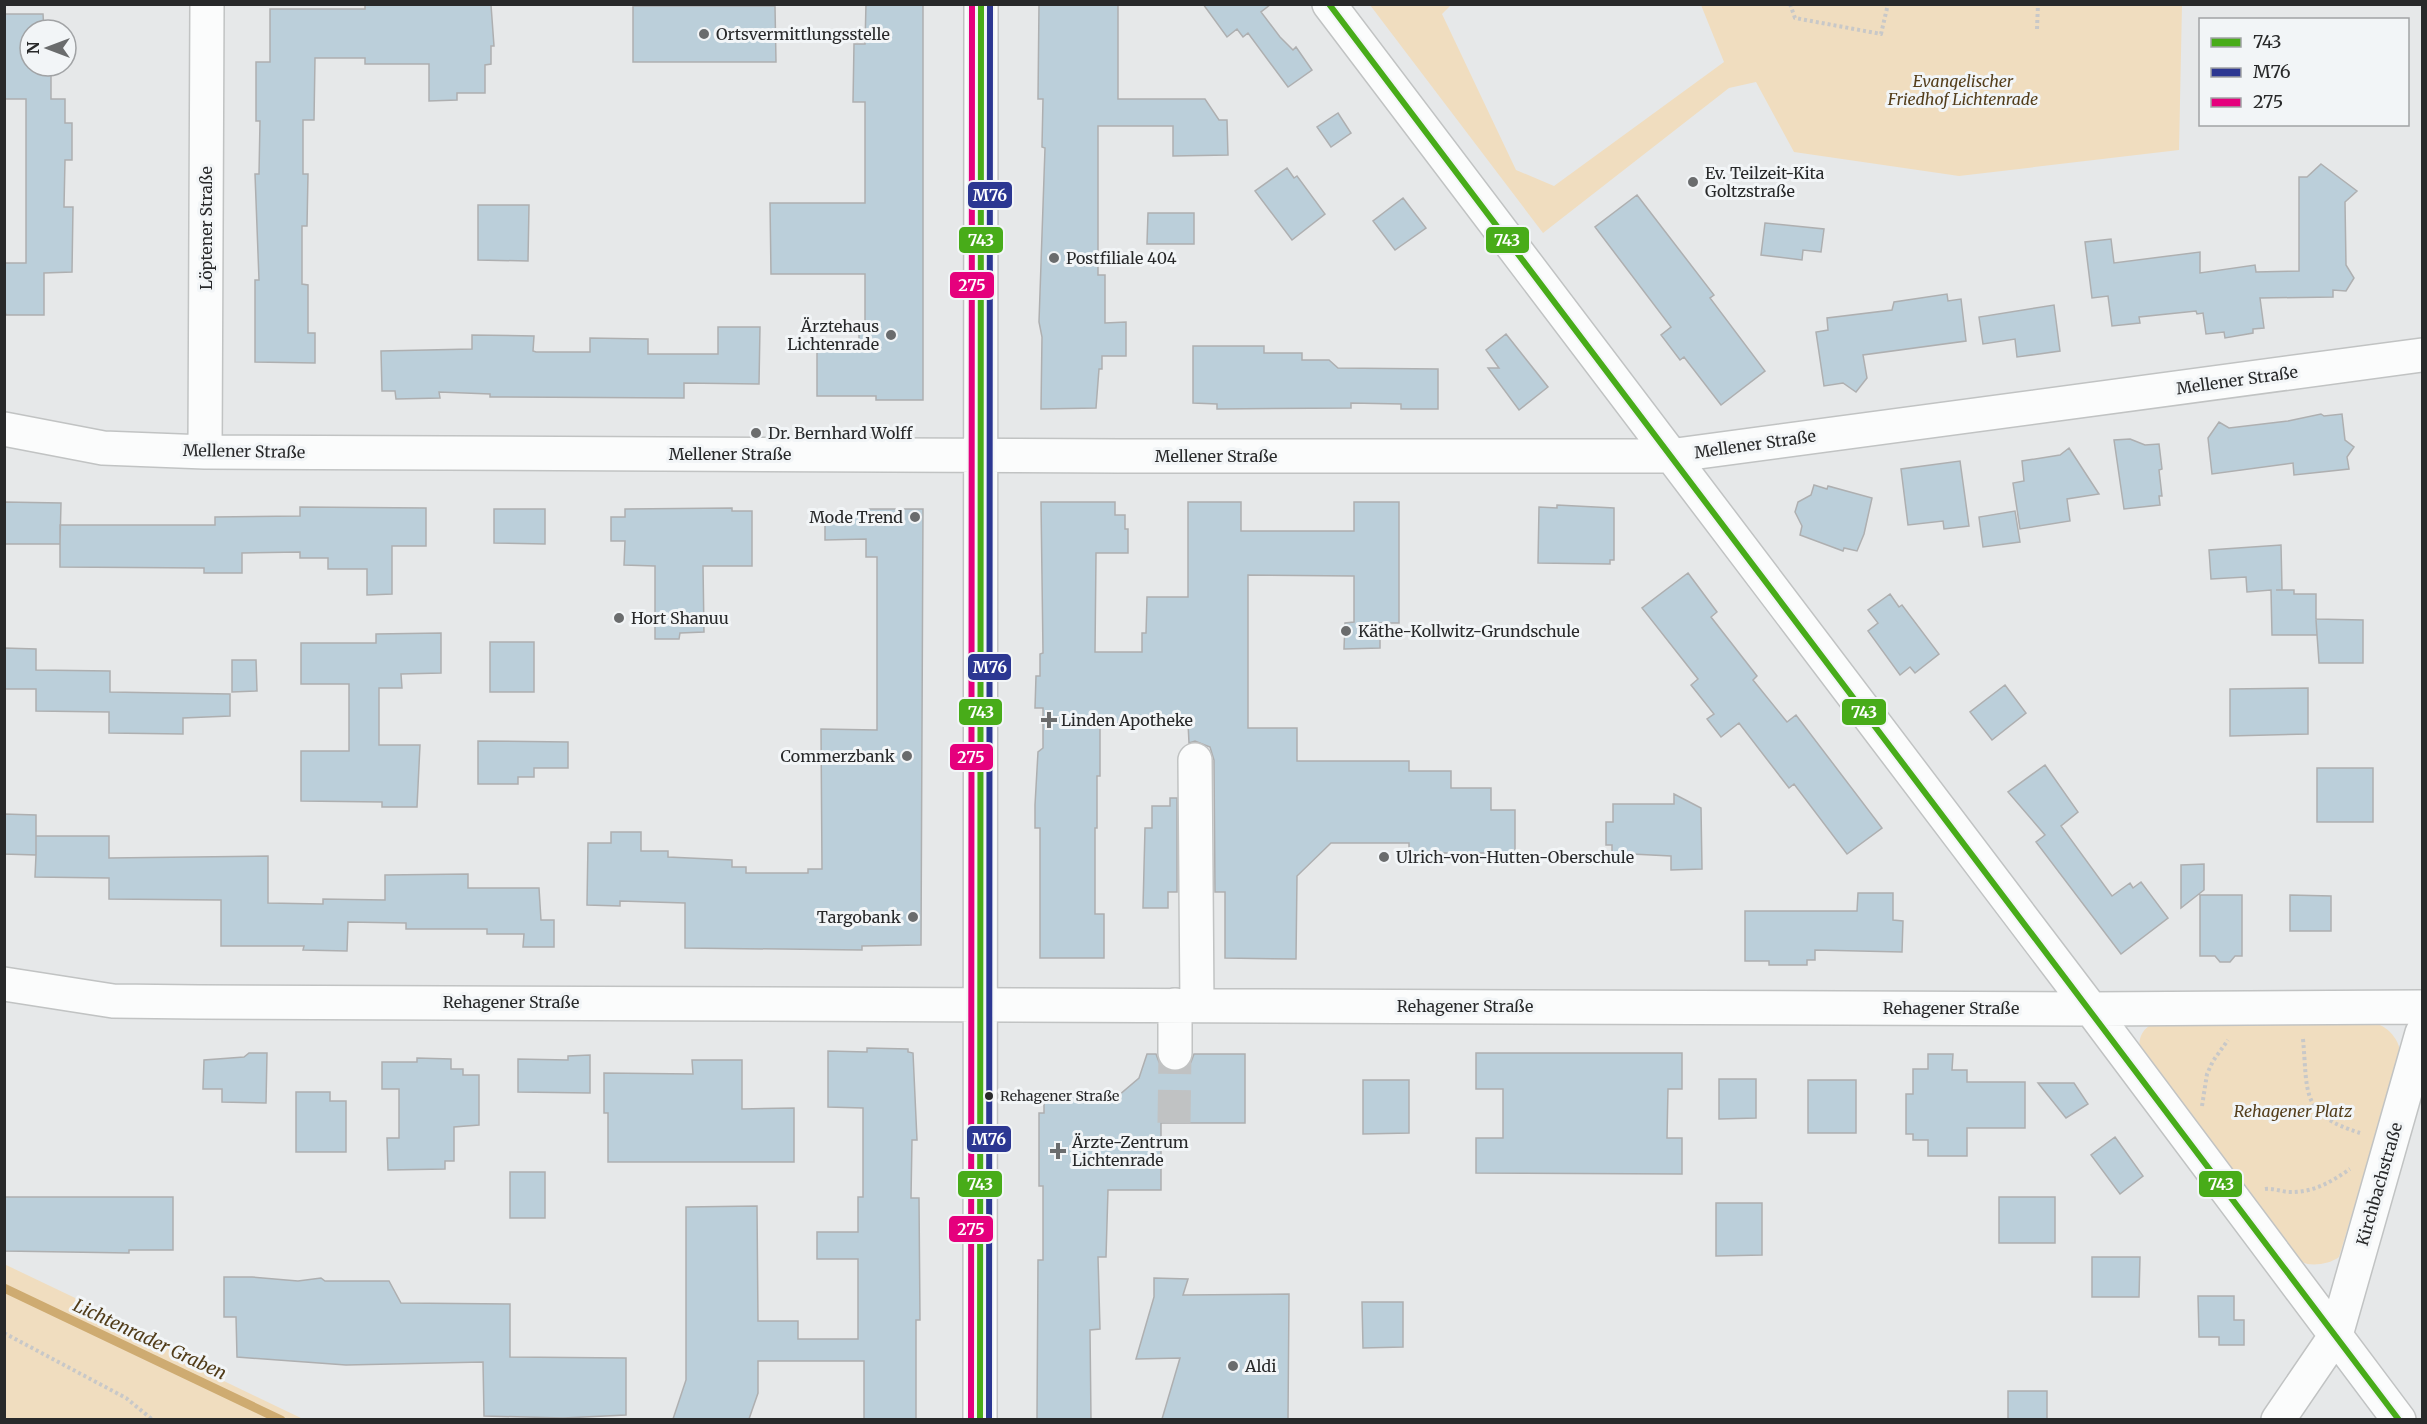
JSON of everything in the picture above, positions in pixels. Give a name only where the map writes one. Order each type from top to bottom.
[{"type":"street","name":"Löptener Straße","points":[[205,452],[207,4]]},
{"type":"street","points":[[980,1419],[981,4]]},
{"type":"street","points":[[1329,4],[2399,1419]]},
{"type":"street","name":"Mellener Straße","points":[[4,429],[103,448],[205,452],[1669,456],[2422,355]]},
{"type":"street","points":[[1175,1053],[1186,1005],[1195,760]]},
{"type":"street","name":"Rehagener Straße","points":[[4,984],[113,1001],[2091,1009],[2422,1007]]},
{"type":"street","name":"Kirchbachstraße","points":[[2278,1419],[2336,1335],[2422,1033]]},
{"type":"path","points":[[1790,4],[1795,18],[1881,34],[1888,4]]},
{"type":"path","points":[[2037,29],[2038,4]]},
{"type":"path","points":[[2200,1109],[2204,1104],[2207,1074],[2213,1061],[2228,1041],[2229,1035]]},
{"type":"path","points":[[2303,1035],[2307,1086],[2315,1108],[2322,1117],[2336,1125],[2364,1133]]},
{"type":"path","points":[[2262,1191],[2266,1188],[2288,1192],[2317,1188],[2335,1180],[2349,1169],[2353,1170]]},
{"type":"path","points":[[4,1333],[126,1398],[153,1419]]},
{"type":"green space","name":"Evangelischer Friedhof Lichtenrade","points":[[1370,5],[1451,5],[1442,14],[1516,170],[1554,186],[1724,62],[1701,5],[2182,5],[2179,150],[1959,176],[1794,152],[1756,82],[1729,88],[1543,233]]},
{"type":"green space","name":"Rehagener Platz","points":[[2151,1025],[2380,1025],[2391,1034],[2399,1046],[2400,1055],[2339,1257],[2320,1264],[2302,1262],[2141,1052],[2139,1044],[2141,1037]]},
{"type":"green space","points":[[4,1264],[203,1359],[203,1371],[303,1419],[5,1419]]},
{"type":"building","points":[[365,4],[491,5],[494,46],[491,46],[491,64],[485,65],[485,93],[457,93],[457,100],[429,101],[429,64],[365,64],[365,58],[315,58],[314,120],[303,120],[303,174],[308,174],[307,226],[302,226],[302,284],[308,285],[308,333],[315,333],[315,363],[255,362],[255,280],[259,280],[255,174],[259,174],[260,121],[256,121],[256,62],[270,62],[270,9],[365,9]]},
{"type":"building","points":[[866,4],[923,4],[923,400],[876,400],[876,396],[817,396],[817,344],[859,344],[859,329],[865,323],[865,274],[771,274],[770,203],[865,203],[865,102],[853,102],[854,44],[865,44]]},
{"type":"building","points":[[1039,4],[1118,4],[1118,99],[1205,99],[1219,120],[1227,120],[1228,155],[1173,156],[1173,126],[1098,126],[1098,275],[1105,275],[1105,323],[1126,322],[1126,356],[1102,356],[1096,408],[1041,409],[1042,337],[1039,322],[1045,148],[1042,147],[1043,99],[1038,99]]},
{"type":"building","points":[[1203,4],[1271,4],[1261,12],[1280,37],[1293,50],[1296,47],[1312,70],[1288,87],[1248,33],[1243,37],[1237,29],[1227,37]]},
{"type":"building","name":"Ortsvermittlungsstelle","points":[[633,6],[775,6],[776,62],[633,62]]},
{"type":"building","points":[[4,14],[43,14],[43,18],[18,18],[18,78],[51,78],[51,99],[65,99],[65,123],[72,123],[72,160],[65,160],[64,207],[73,207],[72,272],[44,273],[44,315],[6,315],[4,309],[4,263],[26,263],[26,99],[4,99]]},
{"type":"building","points":[[1338,113],[1351,133],[1331,147],[1317,127]]},
{"type":"building","points":[[2321,164],[2357,191],[2345,202],[2346,265],[2354,278],[2346,291],[2333,290],[2333,297],[2260,298],[2264,328],[2253,329],[2253,333],[2225,338],[2224,332],[2206,334],[2203,313],[2197,314],[2196,311],[2139,317],[2140,323],[2112,326],[2108,296],[2092,298],[2085,242],[2111,239],[2114,263],[2200,252],[2200,273],[2255,265],[2256,272],[2299,271],[2299,177],[2307,177]]},
{"type":"building","points":[[1287,168],[1294,178],[1297,176],[1325,214],[1292,240],[1255,191]]},
{"type":"building","points":[[1637,195],[1714,295],[1710,298],[1765,371],[1721,405],[1684,357],[1680,360],[1661,335],[1671,327],[1595,227]]},
{"type":"building","points":[[1403,198],[1426,228],[1395,250],[1373,221]]},
{"type":"building","points":[[478,205],[529,205],[528,261],[478,260]]},
{"type":"building","points":[[1148,213],[1194,213],[1194,244],[1147,244]]},
{"type":"building","points":[[1765,223],[1824,229],[1821,252],[1803,250],[1802,260],[1761,255]]},
{"type":"building","points":[[1947,294],[1948,301],[1961,299],[1966,341],[1863,355],[1867,378],[1856,392],[1843,383],[1824,386],[1816,332],[1828,330],[1827,318],[1892,310],[1894,302]]},
{"type":"building","points":[[2054,305],[2060,351],[2017,357],[2015,339],[1983,344],[1979,317]]},
{"type":"building","points":[[718,327],[760,327],[759,384],[684,383],[684,398],[490,397],[490,394],[439,392],[440,398],[396,399],[395,391],[382,391],[381,351],[472,349],[472,335],[534,336],[533,351],[536,352],[590,352],[590,338],[648,339],[648,354],[718,354]]},
{"type":"building","points":[[1506,334],[1548,387],[1519,410],[1488,368],[1499,368],[1486,350]]},
{"type":"building","points":[[1193,346],[1264,346],[1264,353],[1302,353],[1302,360],[1329,360],[1338,368],[1438,369],[1438,409],[1401,409],[1401,404],[1351,403],[1351,408],[1217,409],[1217,404],[1193,403]]},
{"type":"building","points":[[2321,414],[2324,416],[2342,414],[2345,440],[2354,447],[2347,457],[2349,469],[2294,475],[2293,463],[2212,474],[2208,438],[2219,422],[2229,428],[2288,421]]},
{"type":"building","points":[[2130,439],[2145,445],[2159,444],[2162,469],[2159,470],[2162,496],[2159,496],[2160,505],[2124,509],[2114,440]]},
{"type":"building","points":[[2069,448],[2099,494],[2067,499],[2070,521],[2020,529],[2013,483],[2024,481],[2022,461],[2060,455]]},
{"type":"building","points":[[1960,461],[1969,526],[1944,529],[1943,521],[1908,525],[1901,469]]},
{"type":"building","points":[[1814,485],[1827,489],[1828,486],[1872,498],[1864,534],[1857,551],[1844,548],[1843,551],[1800,535],[1802,526],[1795,512],[1798,502],[1811,495]]},
{"type":"building","points":[[4,502],[61,503],[60,544],[4,544]]},
{"type":"building","points":[[1041,502],[1115,502],[1115,515],[1125,515],[1125,529],[1128,529],[1128,553],[1096,553],[1095,652],[1142,652],[1142,633],[1146,633],[1147,597],[1188,597],[1188,502],[1241,502],[1241,531],[1354,531],[1354,502],[1399,502],[1399,623],[1380,623],[1380,648],[1344,649],[1345,623],[1354,622],[1354,576],[1248,575],[1248,728],[1297,728],[1297,761],[1409,761],[1409,771],[1451,771],[1451,788],[1491,788],[1491,810],[1515,810],[1515,853],[1409,853],[1409,843],[1331,843],[1297,876],[1296,959],[1225,958],[1225,892],[1215,892],[1214,760],[1210,747],[1195,741],[1189,743],[1188,723],[1100,723],[1100,776],[1097,776],[1097,828],[1095,828],[1095,914],[1104,914],[1104,958],[1040,958],[1040,828],[1035,828],[1035,805],[1038,752],[1043,748],[1043,708],[1035,708],[1036,676],[1040,676],[1040,654],[1043,653]]},
{"type":"building","points":[[1557,505],[1614,508],[1614,560],[1610,560],[1610,564],[1538,563],[1539,507],[1557,508]]},
{"type":"building","points":[[300,507],[426,508],[426,546],[392,546],[392,594],[367,595],[367,569],[328,569],[328,558],[300,558],[300,552],[242,553],[242,573],[204,573],[204,568],[60,567],[60,525],[215,525],[215,517],[300,516]]},
{"type":"building","points":[[732,508],[732,511],[752,511],[752,566],[703,566],[704,632],[680,633],[679,639],[655,639],[655,566],[624,565],[625,541],[611,541],[611,517],[625,517],[625,509]]},
{"type":"building","points":[[494,509],[545,509],[545,544],[494,543]]},
{"type":"building","points":[[866,509],[923,509],[921,945],[862,946],[862,950],[685,948],[685,903],[620,901],[620,906],[587,905],[588,843],[611,843],[611,832],[641,832],[641,851],[668,851],[668,857],[732,860],[732,867],[746,867],[746,873],[808,873],[808,869],[822,869],[821,729],[877,730],[877,557],[866,557],[866,539],[825,540],[825,517],[866,517]]},
{"type":"building","points":[[2015,511],[2020,542],[1983,547],[1979,517]]},
{"type":"building","points":[[2281,545],[2282,590],[2294,590],[2294,594],[2316,594],[2316,619],[2363,620],[2363,663],[2319,663],[2316,620],[2317,635],[2272,635],[2271,590],[2247,592],[2246,577],[2211,579],[2209,550]]},
{"type":"building","points":[[1688,573],[1717,612],[1711,617],[1757,676],[1753,680],[1787,722],[1796,715],[1882,828],[1847,854],[1794,784],[1789,788],[1739,723],[1721,737],[1707,719],[1714,714],[1691,685],[1698,679],[1642,608]]},
{"type":"building","points":[[1890,594],[1899,607],[1902,605],[1939,654],[1915,673],[1910,667],[1900,675],[1868,631],[1878,623],[1868,610]]},
{"type":"building","points":[[441,633],[441,673],[401,674],[402,688],[379,688],[379,745],[420,745],[417,807],[382,807],[382,802],[301,801],[301,751],[349,751],[349,684],[301,684],[301,643],[376,643],[376,634]]},
{"type":"building","points":[[490,642],[534,642],[534,692],[490,692]]},
{"type":"building","points":[[4,648],[36,649],[36,670],[110,671],[110,692],[230,694],[230,716],[183,718],[183,734],[109,733],[109,712],[36,711],[36,689],[4,689]]},
{"type":"building","points":[[232,660],[256,660],[257,691],[232,692]]},
{"type":"building","points":[[2005,685],[2026,713],[1992,740],[1970,712]]},
{"type":"building","points":[[2308,688],[2308,734],[2230,736],[2230,689]]},
{"type":"building","points":[[478,741],[568,742],[568,768],[534,768],[534,777],[518,777],[518,784],[478,784]]},
{"type":"building","points":[[2045,765],[2078,812],[2061,826],[2112,896],[2130,883],[2133,888],[2141,882],[2168,918],[2121,954],[2036,842],[2045,835],[2008,792]]},
{"type":"building","points":[[2317,768],[2373,768],[2373,822],[2317,822]]},
{"type":"building","points":[[1674,794],[1701,808],[1702,869],[1671,870],[1671,856],[1612,853],[1612,845],[1606,845],[1606,822],[1613,822],[1613,804],[1674,804]]},
{"type":"building","points":[[1170,798],[1177,798],[1177,892],[1168,892],[1168,908],[1143,908],[1145,828],[1152,828],[1152,806],[1170,806]]},
{"type":"building","points":[[4,814],[36,815],[36,836],[109,836],[109,858],[268,856],[268,903],[323,904],[323,899],[385,900],[385,875],[468,874],[468,888],[539,888],[541,920],[554,920],[554,947],[523,947],[524,934],[487,934],[487,929],[406,929],[406,923],[348,922],[347,951],[303,950],[304,946],[221,946],[221,900],[109,899],[109,878],[35,877],[36,855],[4,854]]},
{"type":"building","points":[[2204,864],[2204,890],[2181,908],[2181,865]]},
{"type":"building","points":[[1858,893],[1893,893],[1893,920],[1903,921],[1902,952],[1815,950],[1815,960],[1807,960],[1807,965],[1769,965],[1769,961],[1745,961],[1745,911],[1857,911]]},
{"type":"building","points":[[2200,895],[2242,895],[2242,956],[2235,956],[2230,962],[2220,962],[2215,956],[2200,956]]},
{"type":"building","points":[[2290,895],[2331,896],[2331,931],[2290,931]]},
{"type":"building","points":[[867,1048],[908,1049],[908,1052],[913,1053],[917,1140],[912,1140],[911,1198],[919,1198],[920,1320],[916,1320],[916,1419],[864,1419],[864,1361],[758,1361],[758,1393],[749,1419],[673,1419],[686,1380],[686,1207],[757,1206],[758,1321],[798,1321],[798,1339],[858,1339],[858,1259],[817,1259],[817,1232],[858,1232],[858,1197],[863,1197],[863,1108],[828,1107],[828,1051],[867,1052]]},
{"type":"building","points":[[249,1053],[267,1053],[266,1103],[222,1102],[222,1089],[203,1089],[204,1060],[244,1057]]},
{"type":"building","points":[[1476,1053],[1682,1053],[1682,1089],[1668,1089],[1667,1138],[1682,1138],[1682,1174],[1476,1173],[1476,1138],[1503,1138],[1503,1089],[1476,1089]]},
{"type":"building","points":[[1147,1054],[1156,1054],[1165,1069],[1174,1072],[1185,1069],[1194,1054],[1245,1054],[1245,1123],[1161,1123],[1161,1190],[1108,1190],[1106,1257],[1098,1257],[1100,1329],[1090,1330],[1091,1419],[1037,1419],[1038,1260],[1043,1260],[1043,1186],[1039,1186],[1039,1113],[1044,1113],[1044,1100],[1053,1100],[1053,1096],[1080,1095],[1081,1100],[1102,1100],[1119,1095],[1139,1078]]},
{"type":"building","points":[[1928,1054],[1953,1054],[1952,1070],[1967,1070],[1967,1082],[2025,1082],[2025,1128],[1967,1128],[1967,1156],[1928,1156],[1928,1140],[1913,1140],[1913,1134],[1906,1134],[1906,1094],[1913,1094],[1913,1069],[1928,1069]]},
{"type":"building","points":[[590,1055],[590,1093],[518,1092],[518,1059],[568,1060],[568,1056]]},
{"type":"building","points":[[417,1058],[451,1059],[451,1069],[463,1069],[463,1075],[479,1075],[479,1125],[454,1127],[454,1161],[445,1161],[445,1169],[388,1170],[387,1138],[399,1138],[399,1089],[382,1089],[382,1062],[417,1062]]},
{"type":"building","points":[[692,1060],[742,1060],[742,1109],[794,1108],[794,1162],[608,1162],[608,1113],[604,1113],[604,1073],[693,1074]]},
{"type":"building","points":[[1719,1079],[1756,1079],[1756,1118],[1719,1119]]},
{"type":"building","points":[[1363,1080],[1409,1080],[1409,1133],[1363,1134]]},
{"type":"building","points":[[1808,1080],[1856,1080],[1856,1133],[1808,1133]]},
{"type":"building","points":[[2038,1083],[2074,1083],[2088,1104],[2066,1118]]},
{"type":"building","points":[[296,1092],[330,1092],[330,1101],[346,1101],[346,1152],[296,1152]]},
{"type":"building","points":[[2115,1137],[2143,1176],[2120,1194],[2091,1155]]},
{"type":"building","points":[[510,1172],[545,1172],[545,1218],[510,1218]]},
{"type":"building","points":[[4,1197],[173,1197],[173,1250],[129,1250],[129,1253],[5,1251]]},
{"type":"building","points":[[1999,1197],[2055,1197],[2055,1243],[1999,1243]]},
{"type":"building","points":[[1716,1203],[1762,1203],[1762,1255],[1716,1256]]},
{"type":"building","points":[[2092,1257],[2140,1257],[2139,1297],[2092,1297]]},
{"type":"building","points":[[224,1277],[298,1281],[321,1278],[325,1281],[389,1281],[401,1303],[510,1304],[510,1357],[626,1358],[626,1415],[563,1418],[484,1416],[483,1362],[346,1365],[237,1357],[236,1317],[224,1317]]},
{"type":"building","name":"Aldi","points":[[1154,1278],[1188,1279],[1183,1295],[1289,1294],[1288,1419],[1162,1419],[1180,1358],[1136,1359],[1154,1297]]},
{"type":"building","points":[[2198,1296],[2234,1296],[2234,1320],[2244,1320],[2244,1345],[2219,1345],[2219,1337],[2199,1337]]},
{"type":"building","points":[[1362,1302],[1403,1302],[1403,1347],[1363,1348]]},
{"type":"building","points":[[2008,1391],[2047,1391],[2047,1419],[2008,1419]]},
{"type":"waterway","name":"Lichtenrader Graben","points":[[4,1288],[281,1420]]},
{"type":"tunnel","points":[[1174,1123],[1175,1053]]},
{"type":"transit line","name":"275","points":[[971,1420],[972,4]]},
{"type":"transit line","name":"743","points":[[980,1420],[981,4]]},
{"type":"transit line","name":"M76","points":[[989,1420],[990,4]]},
{"type":"transit line","name":"743","points":[[1329,4],[2399,1420]]},
{"type":"place","name":"Ortsvermittlungsstelle","points":[[704,34]]},
{"type":"place","name":"Ev. Teilzeit-Kita Goltzstraße","points":[[1693,182]]},
{"type":"place","name":"Postfiliale 404","points":[[1054,258]]},
{"type":"place","name":"Ärztehaus Lichtenrade","points":[[891,335]]},
{"type":"place","name":"Dr. Bernhard Wolff","points":[[756,433]]},
{"type":"place","name":"Mode Trend","points":[[915,517]]},
{"type":"place","name":"Hort Shanuu","points":[[619,618]]},
{"type":"place","name":"Käthe-Kollwitz-Grundschule","points":[[1346,631]]},
{"type":"place","name":"Linden Apotheke","points":[[1049,720]]},
{"type":"place","name":"Commerzbank","points":[[907,756]]},
{"type":"place","name":"Ulrich-von-Hutten-Oberschule","points":[[1384,857]]},
{"type":"place","name":"Targobank","points":[[913,917]]},
{"type":"place","name":"Rehagener Straße","points":[[989,1096]]},
{"type":"place","name":"Ärzte-Zentrum Lichtenrade","points":[[1058,1151]]},
{"type":"place","name":"Aldi","points":[[1233,1366]]}]
